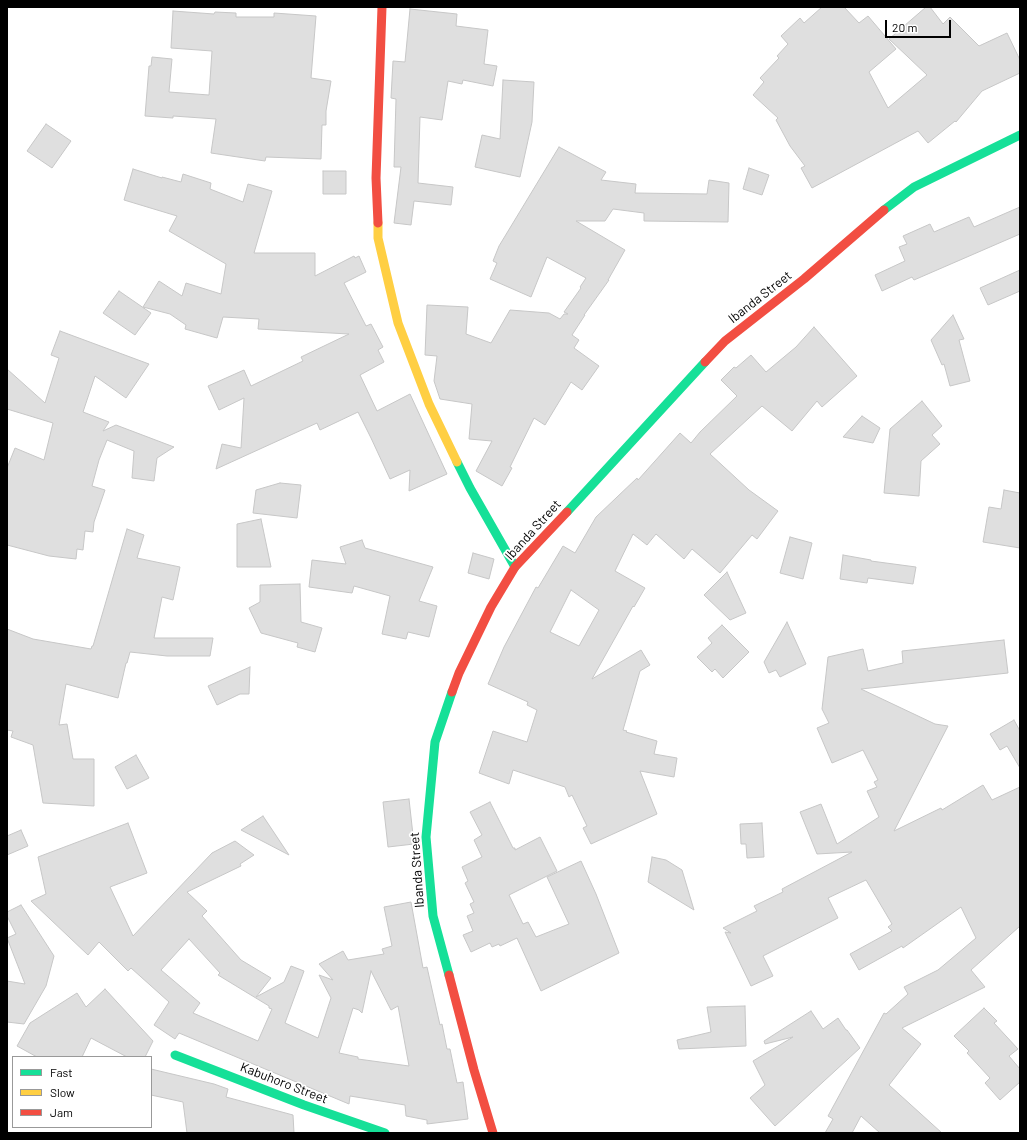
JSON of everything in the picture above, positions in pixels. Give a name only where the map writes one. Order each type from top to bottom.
[{"type":"street","points":[[382,7],[376,178],[378,238],[398,323],[429,404],[470,488],[515,567]]},
{"type":"street","name":"Ibanda Street","points":[[493,1133],[474,1070],[433,916],[426,837],[435,742],[459,673],[491,607],[515,567],[725,341],[804,279],[876,216],[914,187],[1020,134]]},
{"type":"street","name":"Kabuhoro Street","points":[[175,1055],[304,1105],[385,1133]]},
{"type":"building","points":[[822,7],[844,7],[859,23],[868,16],[896,49],[869,72],[888,108],[927,75],[889,39],[926,7],[930,7],[943,24],[950,17],[979,46],[1007,33],[1020,60],[1020,73],[982,91],[956,122],[955,121],[928,143],[918,131],[812,188],[801,168],[805,166],[790,146],[776,120],[778,118],[753,95],[764,82],[760,78],[779,58],[777,56],[788,44],[781,36],[800,18],[804,23]]},
{"type":"building","points":[[410,9],[457,14],[456,26],[488,30],[484,64],[497,66],[493,86],[463,80],[462,84],[448,81],[442,120],[420,117],[418,183],[453,187],[451,205],[414,201],[411,225],[394,223],[401,167],[394,167],[396,99],[391,98],[393,61],[405,62]]},
{"type":"building","points":[[173,11],[214,14],[215,12],[236,13],[236,17],[274,17],[274,13],[316,16],[311,78],[331,81],[326,111],[326,125],[322,125],[321,159],[266,157],[265,161],[211,153],[216,119],[145,116],[149,66],[151,66],[152,57],[172,59],[169,92],[209,95],[212,51],[171,48]]},
{"type":"building","points":[[503,80],[534,82],[532,122],[520,177],[475,167],[482,135],[500,139]]},
{"type":"building","points":[[46,124],[71,141],[52,168],[27,151]]},
{"type":"building","points":[[559,147],[606,172],[601,180],[636,184],[635,193],[707,194],[709,180],[729,183],[728,222],[644,221],[644,213],[613,209],[605,221],[576,221],[625,250],[609,280],[584,315],[572,335],[579,340],[574,348],[599,366],[582,390],[571,382],[545,425],[534,418],[510,467],[512,468],[502,486],[476,471],[492,441],[469,439],[472,404],[440,399],[434,381],[437,356],[425,355],[427,305],[468,307],[466,334],[491,343],[510,310],[549,313],[560,319],[564,314],[568,314],[564,312],[581,288],[580,287],[586,278],[547,257],[531,297],[490,279],[497,263],[493,261],[499,246]]},
{"type":"building","points":[[749,168],[769,175],[762,195],[743,189]]},
{"type":"building","points":[[133,169],[181,182],[183,174],[211,183],[210,189],[243,202],[248,184],[272,191],[254,253],[315,253],[315,276],[354,256],[355,258],[359,256],[366,272],[344,283],[366,326],[371,324],[383,347],[378,350],[384,362],[360,375],[377,411],[410,394],[447,474],[409,491],[410,470],[390,479],[358,412],[320,430],[317,423],[216,469],[222,444],[241,448],[244,398],[219,410],[208,386],[244,370],[251,386],[303,361],[301,357],[349,334],[258,329],[259,319],[223,317],[217,338],[185,329],[186,325],[170,314],[143,307],[159,281],[182,296],[186,283],[221,294],[226,264],[169,231],[177,216],[124,200]]},
{"type":"building","points":[[323,171],[346,171],[346,194],[323,194]]},
{"type":"building","points":[[1020,207],[1020,234],[914,280],[912,277],[882,291],[875,275],[905,261],[899,247],[907,244],[903,236],[930,224],[934,232],[969,217],[974,227]]},
{"type":"building","points":[[1020,270],[1020,291],[988,305],[980,288]]},
{"type":"building","points":[[119,291],[151,313],[135,335],[103,313]]},
{"type":"building","points":[[953,315],[964,339],[959,340],[970,381],[950,386],[944,364],[942,365],[931,340]]},
{"type":"building","points":[[814,327],[857,376],[822,407],[817,401],[792,431],[762,406],[710,454],[749,490],[778,511],[757,539],[752,535],[720,573],[692,549],[684,559],[656,534],[647,545],[633,534],[615,571],[645,588],[634,607],[633,606],[592,679],[641,650],[650,665],[640,671],[623,730],[657,741],[654,754],[677,758],[674,777],[640,771],[657,814],[591,844],[583,828],[587,826],[572,795],[569,797],[565,787],[513,770],[509,784],[479,773],[493,731],[527,742],[537,710],[527,705],[528,702],[488,684],[504,647],[536,587],[538,588],[563,546],[575,553],[596,517],[637,478],[638,480],[680,433],[691,443],[700,432],[737,396],[721,380],[734,367],[736,368],[751,355],[766,372],[796,347]],"holes":[[[571,590],[599,610],[579,646],[550,632]]]},
{"type":"building","points":[[60,331],[149,364],[126,398],[95,376],[83,412],[109,422],[103,431],[116,425],[174,447],[157,458],[154,481],[132,478],[134,451],[107,440],[99,460],[92,486],[105,490],[94,522],[93,532],[85,531],[83,550],[77,549],[76,559],[49,556],[7,545],[7,468],[15,448],[44,460],[53,423],[7,409],[7,369],[45,403],[59,358],[51,355]]},
{"type":"building","points":[[922,401],[942,426],[932,435],[940,444],[921,461],[919,496],[884,493],[890,429]]},
{"type":"building","points":[[862,416],[880,428],[873,443],[843,437]]},
{"type":"building","points":[[280,483],[301,485],[297,518],[253,513],[256,490]]},
{"type":"building","points":[[1004,490],[1020,493],[1020,548],[983,542],[989,507],[1001,509]]},
{"type":"building","points":[[261,519],[271,567],[237,567],[237,524]]},
{"type":"building","points":[[127,529],[144,535],[137,558],[180,567],[173,600],[162,597],[154,638],[213,638],[210,656],[167,656],[130,652],[118,698],[66,684],[59,725],[67,724],[73,759],[94,759],[94,806],[43,803],[33,745],[11,737],[13,731],[7,730],[7,629],[33,639],[91,649]]},
{"type":"building","points":[[790,537],[812,543],[803,579],[780,573]]},
{"type":"building","points":[[362,540],[365,548],[433,567],[419,601],[437,606],[429,637],[408,632],[406,639],[382,634],[390,596],[354,586],[352,593],[309,587],[312,560],[346,564],[340,547]]},
{"type":"building","points":[[473,553],[494,559],[489,579],[468,573]]},
{"type":"building","points":[[843,555],[871,561],[916,567],[913,584],[868,578],[867,583],[840,579]]},
{"type":"building","points":[[727,572],[746,613],[730,620],[704,595]]},
{"type":"building","points":[[300,584],[301,622],[322,628],[315,652],[297,647],[298,643],[261,633],[249,608],[260,602],[260,585]]},
{"type":"building","points":[[787,622],[806,664],[780,677],[776,670],[769,673],[764,662]]},
{"type":"building","points":[[722,625],[749,652],[723,678],[715,669],[712,672],[697,657],[712,643],[708,638]]},
{"type":"building","points":[[1004,640],[1008,673],[861,689],[935,724],[948,726],[894,831],[941,808],[942,810],[983,785],[992,800],[1020,787],[1020,926],[971,970],[985,987],[902,1028],[921,1044],[889,1085],[942,1133],[880,1133],[861,1116],[852,1133],[825,1133],[833,1119],[828,1116],[884,1013],[886,1014],[908,994],[904,987],[938,970],[976,938],[961,907],[903,948],[902,946],[859,970],[850,954],[892,931],[888,927],[892,924],[866,880],[828,898],[838,918],[763,956],[773,976],[751,986],[725,932],[731,933],[723,928],[757,911],[754,906],[783,892],[782,889],[852,852],[817,854],[800,812],[821,804],[837,844],[879,817],[867,791],[877,787],[874,782],[878,780],[863,750],[832,763],[817,728],[829,723],[822,709],[828,657],[863,649],[868,671],[903,663],[902,651]]},
{"type":"building","points":[[250,667],[249,694],[240,694],[217,705],[208,686]]},
{"type":"building","points":[[1014,720],[1020,731],[1020,768],[1007,746],[1000,750],[990,734]]},
{"type":"building","points":[[136,755],[149,778],[127,789],[115,767]]},
{"type":"building","points":[[409,799],[414,844],[388,847],[383,802]]},
{"type":"building","points":[[490,802],[513,848],[515,848],[515,850],[540,837],[557,871],[509,895],[523,924],[528,922],[536,937],[569,924],[547,877],[581,861],[596,894],[619,953],[541,991],[517,938],[500,946],[499,944],[492,947],[490,943],[471,952],[463,935],[473,931],[467,916],[474,913],[470,904],[474,902],[465,883],[468,881],[462,867],[482,857],[474,840],[482,835],[470,812]]},
{"type":"building","points":[[263,816],[289,855],[241,830]]},
{"type":"building","points":[[128,823],[147,873],[110,887],[133,936],[212,853],[235,841],[254,855],[240,864],[241,866],[187,892],[207,911],[202,916],[241,960],[271,978],[256,997],[284,982],[291,966],[304,971],[285,1023],[318,1038],[331,998],[319,975],[333,980],[319,964],[343,951],[348,960],[384,954],[382,949],[392,946],[384,907],[411,902],[423,968],[427,967],[440,1025],[442,1024],[447,1049],[450,1049],[457,1083],[463,1082],[468,1119],[427,1124],[427,1120],[406,1116],[405,1105],[350,1096],[349,1104],[179,1033],[175,1039],[154,1025],[169,1002],[131,968],[128,971],[99,942],[88,955],[31,901],[46,894],[38,857]],"holes":[[[189,939],[220,973],[218,975],[272,1009],[258,1041],[193,1013],[200,1003],[161,970]],[[371,971],[391,1010],[398,1006],[409,1066],[358,1059],[358,1057],[339,1053],[353,1008],[362,1013]]]},
{"type":"building","points":[[762,823],[764,857],[747,858],[746,844],[741,844],[740,824]]},
{"type":"building","points":[[21,830],[28,846],[7,855],[7,836]]},
{"type":"building","points":[[652,857],[666,860],[682,870],[694,910],[648,882]]},
{"type":"building","points":[[21,905],[54,956],[46,986],[24,1024],[7,1022],[7,981],[25,984],[7,938],[16,934],[7,916],[7,912]]},
{"type":"building","points":[[105,989],[153,1041],[146,1056],[125,1056],[91,1038],[82,1056],[35,1056],[17,1046],[30,1023],[77,993],[86,1007]]},
{"type":"building","points":[[745,1006],[746,1046],[679,1049],[677,1040],[711,1032],[707,1007]]},
{"type":"building","points":[[984,1008],[997,1021],[994,1023],[1018,1049],[1009,1056],[1020,1069],[1020,1082],[1000,1100],[985,1083],[990,1078],[967,1053],[969,1051],[954,1036]]},
{"type":"building","points":[[811,1011],[823,1029],[838,1018],[860,1048],[775,1126],[750,1098],[765,1085],[753,1061],[793,1037],[765,1044],[764,1041]]},
{"type":"building","points":[[152,1069],[214,1084],[228,1089],[226,1097],[293,1115],[294,1133],[187,1133],[183,1102],[152,1095]]},
{"type":"traffic: fast","points":[[884,210],[914,187],[1020,135]]},
{"type":"traffic: fast","points":[[567,512],[705,362]]},
{"type":"traffic: fast","points":[[457,462],[515,567]]},
{"type":"traffic: fast","points":[[449,975],[433,916],[426,837],[435,742],[452,692]]},
{"type":"traffic: fast","points":[[175,1055],[304,1105],[385,1133]]},
{"type":"traffic: slow","points":[[378,223],[378,238],[398,323],[429,404],[457,462]]},
{"type":"traffic: jam","points":[[378,223],[376,178],[382,7]]},
{"type":"traffic: jam","points":[[705,362],[725,341],[804,279],[884,210]]},
{"type":"traffic: jam","points":[[452,692],[459,673],[491,607],[515,567],[567,512]]},
{"type":"traffic: jam","points":[[449,975],[474,1070],[493,1133]]}]
